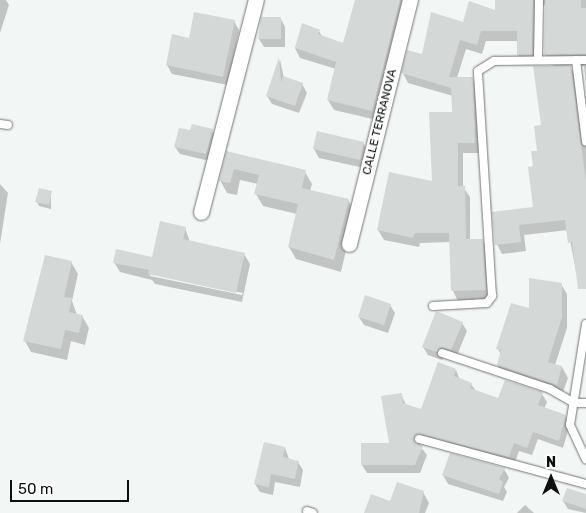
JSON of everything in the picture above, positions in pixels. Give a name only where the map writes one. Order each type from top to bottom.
[{"type":"street","points":[[201,212],[256,0]]},
{"type":"street","name":"CALLE TERRANOVA","points":[[348,244],[410,0]]},
{"type":"lane","points":[[538,58],[539,0]]},
{"type":"lane","points":[[432,306],[487,303],[492,296],[476,76],[482,66],[490,62],[538,58],[586,60]]},
{"type":"lane","points":[[576,60],[586,141]]},
{"type":"lane","points":[[586,324],[570,425],[586,458]]},
{"type":"lane","points":[[442,353],[550,389],[574,402],[586,403]]},
{"type":"lane","points":[[420,439],[586,484]]},
{"type":"building","points":[[355,0],[400,0],[372,111],[327,100],[336,62],[295,48],[302,23],[320,30],[318,34],[343,43]]},
{"type":"building","points":[[495,0],[533,0],[532,55],[517,55],[517,31],[481,31],[477,45],[460,40],[449,77],[473,77],[475,143],[458,143],[458,186],[465,186],[466,239],[483,239],[486,290],[451,291],[449,233],[415,233],[413,238],[377,230],[389,172],[432,181],[429,112],[452,112],[451,88],[401,73],[407,50],[422,54],[431,12],[463,22],[469,1],[495,10]]},
{"type":"building","points":[[545,0],[581,0],[581,8],[586,8],[586,54],[544,55]]},
{"type":"building","points":[[194,12],[235,20],[223,77],[166,65],[172,34],[189,38]]},
{"type":"building","points":[[261,17],[281,17],[281,39],[258,39]]},
{"type":"building","points":[[279,57],[281,82],[283,76],[303,83],[295,106],[266,96]]},
{"type":"building","points":[[533,66],[571,66],[586,182],[586,289],[578,289],[572,242],[568,243],[565,220],[519,225],[521,242],[495,245],[492,212],[533,207],[528,167],[533,166],[531,151],[537,151],[534,126],[541,125]]},
{"type":"building","points":[[192,124],[213,129],[206,154],[174,147],[179,128],[190,130]]},
{"type":"building","points":[[317,131],[364,142],[360,160],[313,149]]},
{"type":"building","points":[[226,151],[306,170],[302,188],[349,199],[334,260],[288,247],[298,204],[254,194],[259,175],[234,169],[230,183],[219,181]]},
{"type":"building","points":[[39,188],[52,191],[49,205],[35,202]]},
{"type":"building","points":[[160,221],[186,227],[183,239],[245,253],[236,293],[148,274],[149,270],[113,263],[116,249],[152,257]]},
{"type":"building","points":[[45,255],[72,261],[64,297],[72,298],[69,312],[83,315],[79,333],[65,330],[61,349],[23,341]]},
{"type":"building","points":[[529,278],[562,283],[562,317],[548,362],[562,366],[557,385],[497,365],[501,350],[496,349],[511,303],[529,308]]},
{"type":"building","points":[[365,295],[391,304],[384,325],[358,317]]},
{"type":"building","points":[[436,311],[463,322],[451,350],[441,347],[437,352],[422,347]]},
{"type":"building","points":[[438,362],[456,369],[454,376],[472,383],[470,388],[498,398],[505,380],[543,392],[538,405],[566,415],[559,441],[533,432],[527,448],[514,443],[509,457],[418,434],[414,441],[423,446],[415,465],[361,465],[361,443],[389,443],[381,396],[402,393],[403,403],[421,409]]},
{"type":"building","points":[[264,442],[285,447],[283,457],[299,461],[295,479],[271,474],[269,487],[254,484]]},
{"type":"building","points":[[450,453],[505,468],[499,479],[503,482],[499,494],[442,475]]},
{"type":"building","points":[[397,482],[424,491],[419,513],[364,513],[371,494],[390,501]]},
{"type":"building","points":[[567,488],[586,494],[586,509],[562,501]]}]
